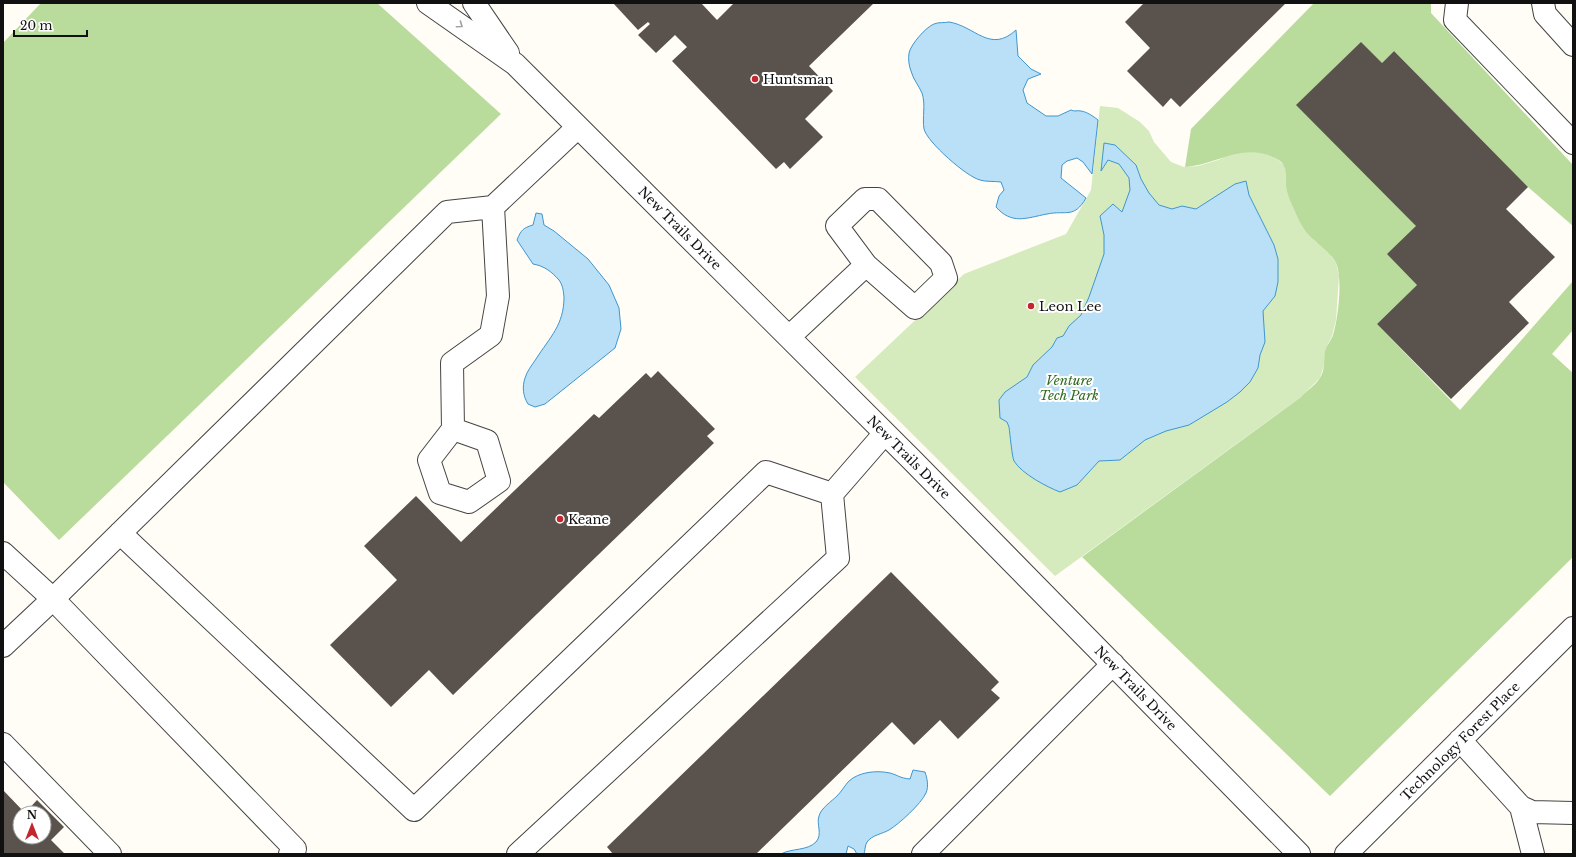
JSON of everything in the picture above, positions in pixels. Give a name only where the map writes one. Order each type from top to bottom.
[{"type":"street","name":"New Trails Drive","points":[[428,3],[515,64],[885,433],[1299,854]]},
{"type":"street","name":"New Trails Drive","points":[[474,3],[515,64]]},
{"type":"street","points":[[1457,3],[1455,20],[1573,143]]},
{"type":"street","points":[[1543,3],[1544,14],[1573,45]]},
{"type":"street","points":[[3,646],[53,599],[447,212],[493,207],[578,127]]},
{"type":"street","points":[[865,199],[878,199],[941,263],[946,278],[915,308],[866,265],[837,226],[865,199]]},
{"type":"street","points":[[453,429],[452,363],[491,335],[498,296],[493,207]]},
{"type":"street","points":[[789,337],[866,265]]},
{"type":"street","points":[[518,854],[838,558],[832,494],[885,433]]},
{"type":"street","points":[[120,532],[414,810],[766,472],[832,494]]},
{"type":"street","points":[[3,553],[53,599],[295,850],[290,854]]},
{"type":"street","name":"Technology Forest Place","points":[[1346,854],[1573,628]]},
{"type":"street","points":[[923,854],[1113,664]]},
{"type":"street","points":[[1460,740],[1521,807],[1532,812],[1573,813]]},
{"type":"street","points":[[3,744],[110,854]]},
{"type":"street","points":[[1521,807],[1533,854]]},
{"type":"green space","points":[[41,3],[377,3],[501,114],[59,540],[3,482],[3,43]]},
{"type":"green space","points":[[1314,3],[1431,3],[1431,13],[1573,165],[1573,226],[1528,187],[1394,51],[1382,63],[1416,226],[1417,285],[1377,324],[1460,410],[1573,281],[1573,330],[1552,354],[1573,373],[1573,557],[1330,796],[1082,557],[1301,397],[1322,375],[1326,347],[1333,335],[1337,319],[1339,299],[1338,270],[1336,263],[1331,256],[1310,236],[1300,222],[1287,192],[1284,166],[1275,158],[1251,152],[1240,153],[1185,167],[1191,129]]},
{"type":"green space","name":"Venture Tech Park","points":[[1100,106],[1118,108],[1140,122],[1149,131],[1154,142],[1171,162],[1184,167],[1198,166],[1234,153],[1253,151],[1266,154],[1277,159],[1285,166],[1287,176],[1286,187],[1314,240],[1330,254],[1336,263],[1339,276],[1336,320],[1332,336],[1325,350],[1325,362],[1320,378],[1301,397],[1055,576],[855,377],[964,274],[1066,234],[1091,190]]},
{"type":"water","points":[[949,22],[958,24],[990,39],[1007,37],[1016,30],[1018,56],[1031,69],[1041,74],[1028,79],[1023,90],[1027,103],[1046,116],[1058,116],[1071,110],[1085,112],[1098,120],[1092,174],[1083,162],[1077,158],[1067,161],[1062,165],[1061,178],[1086,198],[1078,209],[1069,212],[1020,219],[1008,216],[996,207],[999,196],[1004,190],[1001,182],[980,180],[966,173],[948,158],[927,135],[924,129],[924,106],[922,93],[910,69],[909,53],[910,49],[923,32],[936,23]]},
{"type":"water","points":[[1104,143],[1115,145],[1136,165],[1141,179],[1149,193],[1159,205],[1172,209],[1182,206],[1196,209],[1235,184],[1246,181],[1249,195],[1274,245],[1278,259],[1278,282],[1275,296],[1263,311],[1265,342],[1260,355],[1258,368],[1250,382],[1240,392],[1227,402],[1189,425],[1166,431],[1145,440],[1120,460],[1099,461],[1077,485],[1060,492],[1023,471],[1014,461],[1009,427],[1007,422],[1000,418],[999,400],[1005,392],[1027,377],[1033,365],[1052,347],[1057,338],[1063,336],[1069,326],[1081,315],[1089,297],[1104,254],[1104,235],[1100,216],[1113,204],[1122,212],[1130,190],[1129,178],[1119,164],[1108,160],[1101,171]]},
{"type":"water","points":[[536,213],[542,214],[544,225],[554,231],[588,259],[609,285],[619,308],[621,329],[615,348],[545,404],[535,407],[528,404],[526,401],[524,381],[528,370],[559,323],[562,315],[564,297],[563,288],[559,280],[547,269],[533,264],[517,240],[523,230],[533,225]]},
{"type":"water","points":[[913,770],[925,772],[927,779],[926,793],[915,808],[898,823],[889,830],[874,836],[869,840],[866,843],[864,854],[857,854],[854,849],[848,846],[846,854],[781,854],[808,847],[816,842],[819,836],[818,819],[820,813],[824,807],[839,794],[853,778],[868,772],[879,772],[890,773],[910,779]]},
{"type":"building","name":"Huntsman","points":[[613,3],[701,3],[717,20],[734,3],[874,3],[809,66],[833,91],[805,119],[823,137],[790,169],[784,162],[776,169],[672,61],[687,47],[675,35],[656,53],[638,35],[650,24],[648,22],[638,30]]},
{"type":"building","points":[[1144,3],[1286,3],[1180,107],[1171,98],[1163,107],[1127,71],[1150,48],[1125,22]]},
{"type":"building","points":[[1361,42],[1382,63],[1394,51],[1528,187],[1506,209],[1555,257],[1509,302],[1529,323],[1451,399],[1377,324],[1417,285],[1387,254],[1416,226],[1296,105]]},
{"type":"building","name":"Keane","points":[[658,371],[715,429],[707,436],[714,443],[453,695],[429,670],[391,707],[330,645],[397,580],[364,546],[416,496],[461,542],[594,414],[599,418],[646,373],[651,378]]},
{"type":"building","points":[[891,572],[999,682],[991,690],[1000,698],[958,739],[940,720],[914,745],[892,722],[756,854],[613,854],[607,847]]},
{"type":"building","points":[[3,790],[17,805],[12,805],[12,845],[52,845],[52,841],[65,854],[3,854]]},
{"type":"building","points":[[37,800],[42,805],[32,805]]},
{"type":"building","points":[[52,815],[64,827],[52,839]]},
{"type":"place","name":"Huntsman","points":[[755,79]]},
{"type":"place","name":"Leon Lee","points":[[1031,306]]},
{"type":"place","name":"Keane","points":[[560,519]]}]
